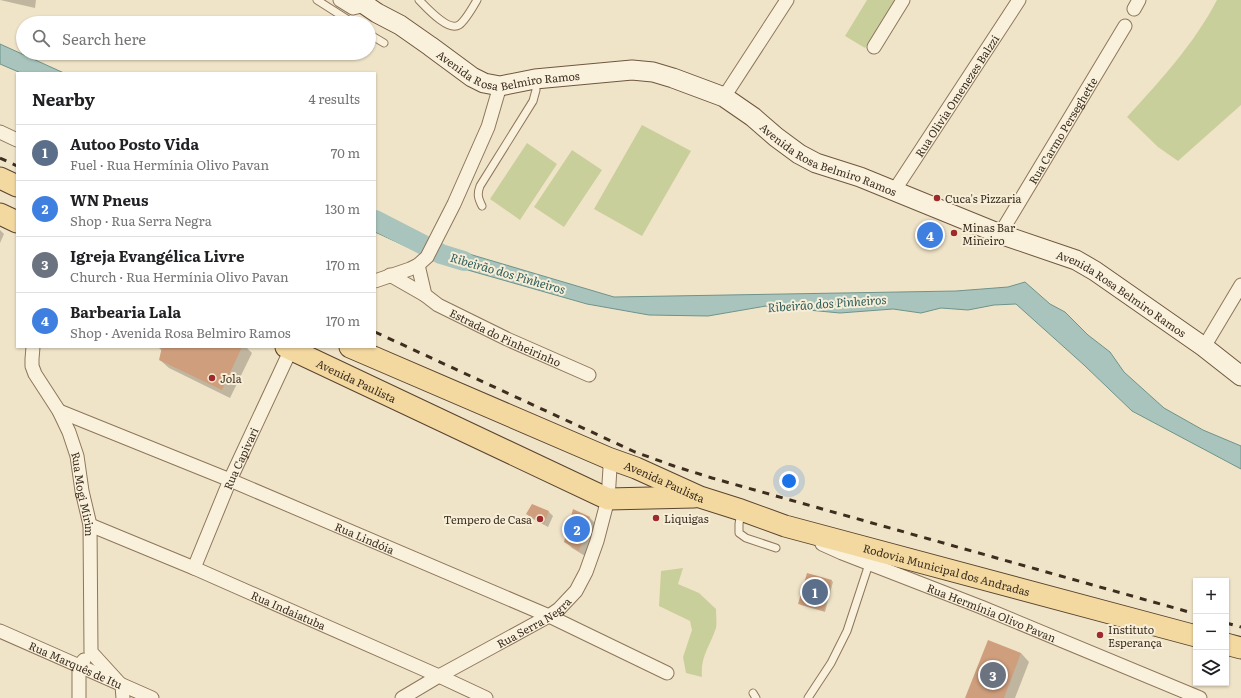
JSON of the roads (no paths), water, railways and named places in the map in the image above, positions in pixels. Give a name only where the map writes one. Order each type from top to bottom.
[{"type":"main road","name":"Avenida Rosa Belmiro Ramos","points":[[367,1],[384,6],[400,25],[472,77],[484,83],[500,86],[535,79],[632,70],[653,72],[724,97],[753,117],[799,154],[816,163],[860,177],[1000,234],[1076,260],[1089,267],[1204,347],[1241,376]]},
{"type":"main road","points":[[0,178],[16,186]]},
{"type":"main road","points":[[0,214],[16,222]]},
{"type":"main road","name":"Avenida Paulista","points":[[290,348],[608,499],[700,497]]},
{"type":"main road","name":"Avenida Paulista","points":[[352,348],[608,458],[636,468],[700,497]]},
{"type":"main road","name":"Rodovia Municipal dos Andradas","points":[[700,497],[785,526],[1193,635]]},
{"type":"main road","points":[[1229,645],[1241,648]]},
{"type":"street","points":[[340,0],[353,8],[367,1]]},
{"type":"street","points":[[724,97],[787,0]]},
{"type":"street","points":[[874,47],[903,0]]},
{"type":"street","name":"Rua Olivia Omenezes Balzzi","points":[[894,192],[1018,0]]},
{"type":"street","name":"Rua Carmo Perseghette","points":[[1000,234],[1125,26]]},
{"type":"street","points":[[376,281],[400,272],[422,261],[438,236],[472,166],[488,127],[500,86]]},
{"type":"street","points":[[0,132],[16,140]]},
{"type":"street","points":[[422,261],[425,295]]},
{"type":"street","name":"Estrada do Pinheirinho","points":[[390,275],[425,295],[438,305],[493,332],[589,374]]},
{"type":"street","points":[[1204,347],[1241,285]]},
{"type":"street","name":"Rua Mogi Mirim","points":[[33,348],[32,366],[35,374],[59,411],[69,432],[77,456],[82,491],[90,525],[91,652]]},
{"type":"street","name":"Rua Capivari","points":[[194,568],[230,480],[290,348]]},
{"type":"street","name":"Rua Lindóia","points":[[59,411],[230,480],[550,616],[667,673]]},
{"type":"street","name":"Rua Serra Negra","points":[[406,697],[439,676],[550,616],[576,591],[586,572],[597,541],[608,499],[610,468],[608,458]]},
{"type":"street","name":"Rua Indaiatuba","points":[[90,525],[194,568],[486,698]]},
{"type":"street","name":"Rua Hermínia Olivo Pavan","points":[[785,526],[842,553],[981,607],[1200,698]]},
{"type":"street","name":"Rua Marquês de Itu","points":[[0,631],[79,666],[122,692],[152,698]]},
{"type":"street","points":[[79,698],[79,666],[91,652],[122,692]]},
{"type":"lane","points":[[317,0],[342,16]]},
{"type":"lane","points":[[419,0],[439,19],[451,26],[458,26],[477,0]]},
{"type":"lane","points":[[376,38],[384,43]]},
{"type":"lane","points":[[482,206],[478,194],[480,186],[533,101],[536,90],[535,79]]},
{"type":"lane","points":[[741,510],[738,524],[739,533],[746,538],[776,548]]},
{"type":"lane","points":[[808,698],[831,663],[847,631],[869,564]]},
{"type":"water","points":[[0,44],[16,51],[16,60],[35,60],[62,72],[19,72],[0,64]]},
{"type":"water","points":[[376,215],[428,240],[416,251],[376,232]]},
{"type":"water","points":[[442,246],[614,297],[956,291],[1008,287],[1025,282],[1050,304],[1065,312],[1088,335],[1110,352],[1124,372],[1164,408],[1203,430],[1241,446],[1241,469],[1132,411],[1084,365],[1016,304],[994,305],[968,310],[941,308],[921,313],[893,309],[840,313],[766,306],[708,316],[649,315],[587,304],[436,261]]},
{"type":"waterway","name":"Ribeirão dos Pinheiros","points":[[376,221],[441,254],[464,261]]},
{"type":"railway","points":[[0,158],[16,166]]},
{"type":"railway","points":[[376,332],[635,452],[674,466],[1193,613]]},
{"type":"railway","points":[[1229,624],[1241,627]]},
{"type":"place","name":"Cuca's Pizzaria","points":[[937,198]]},
{"type":"place","name":"Minas Bar Mineiro","points":[[954,233]]},
{"type":"place","name":"Barbearia Lala","points":[[930,235]]},
{"type":"place","name":"Jola","points":[[212,378]]},
{"type":"place","name":"Liquigas","points":[[656,518]]},
{"type":"place","name":"Tempero de Casa","points":[[540,519]]},
{"type":"place","name":"WN Pneus","points":[[577,529]]},
{"type":"place","name":"Autoo Posto Vida","points":[[815,592]]},
{"type":"place","name":"Instituto Esperança","points":[[1100,635]]},
{"type":"place","name":"Igreja Evangélica Livre","points":[[993,675]]}]
